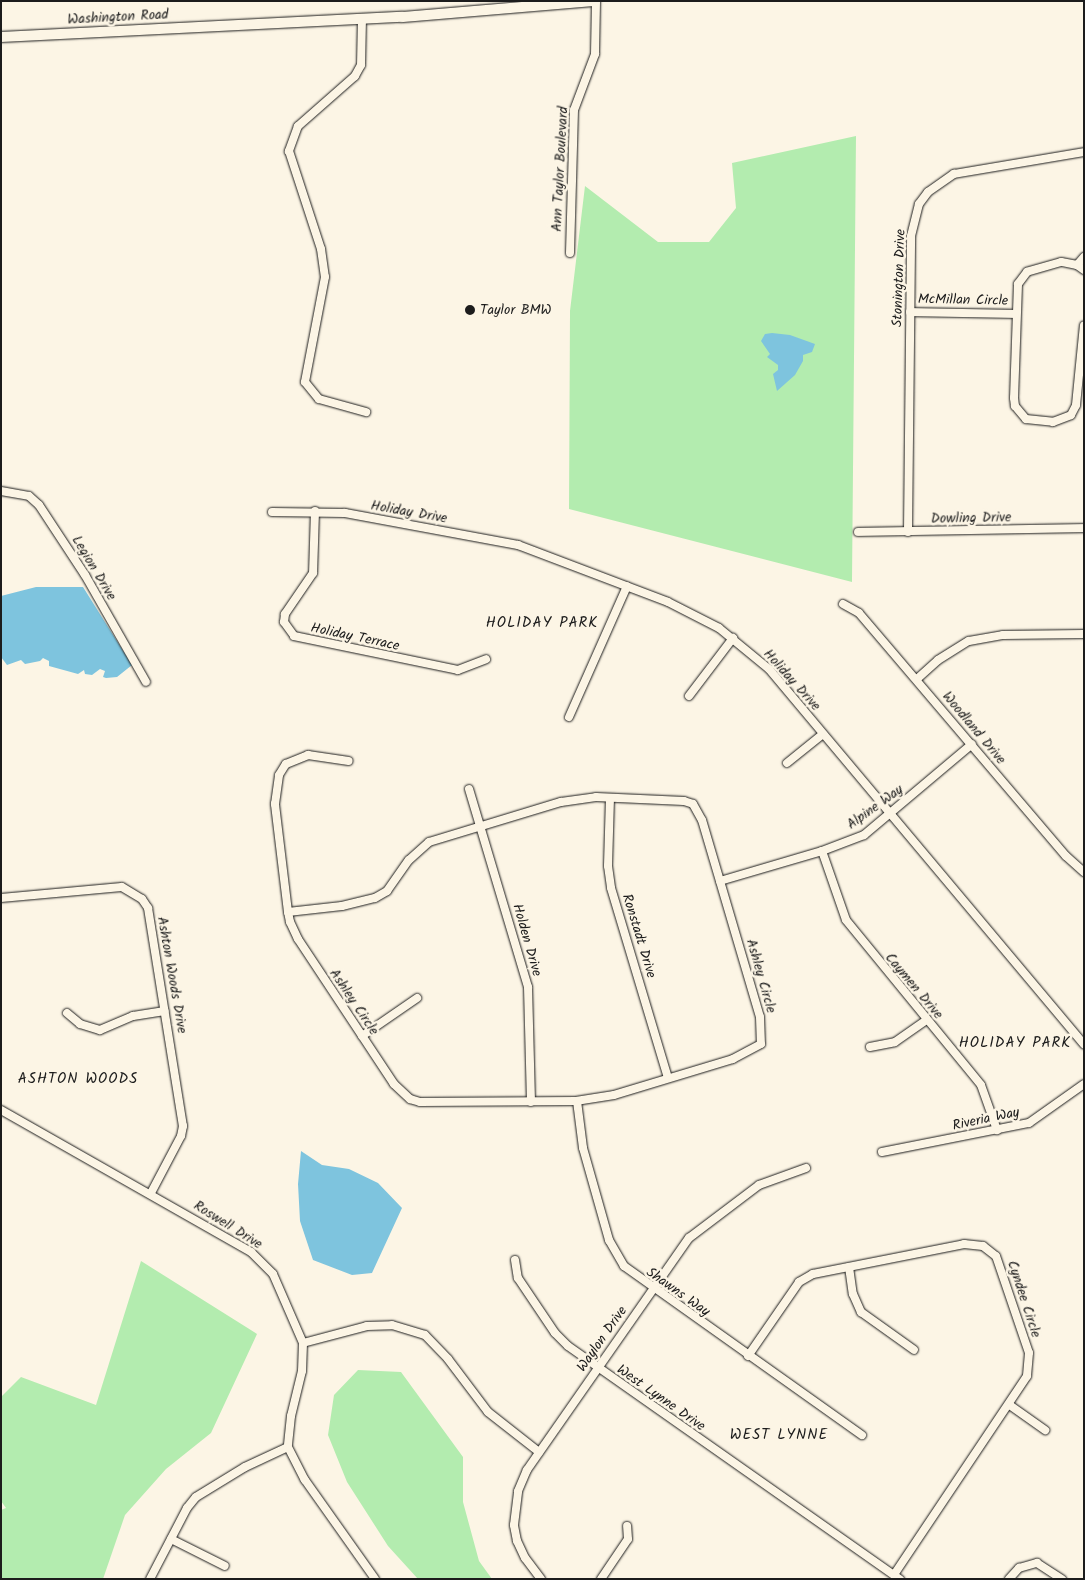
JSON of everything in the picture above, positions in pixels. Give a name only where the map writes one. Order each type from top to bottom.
[{"type":"main road","name":"Washington Road","points":[[1,37],[362,18],[595,1]]},
{"type":"street","name":"Ann Taylor Boulevard","points":[[570,253],[574,110],[595,54],[595,1]]},
{"type":"street","points":[[362,18],[361,66],[355,76],[298,126],[291,138],[289,151],[321,249],[324,277],[304,382],[318,399],[366,412]]},
{"type":"street","name":"Stonington Drive","points":[[908,532],[911,236],[919,204],[928,192],[954,174],[1084,152]]},
{"type":"street","points":[[1084,257],[1077,265],[1084,270]]},
{"type":"street","name":"McMillan Circle","points":[[1077,265],[1061,262],[1028,272],[1018,284],[1015,314],[1014,398],[1015,406],[1026,419],[1053,422],[1071,415],[1076,405],[1084,325]]},
{"type":"street","name":"McMillan Circle","points":[[910,312],[1015,314]]},
{"type":"street","name":"Legion Drive","points":[[1,491],[29,496],[44,512],[146,682]]},
{"type":"street","name":"Holiday Drive","points":[[272,512],[315,511],[518,545],[628,586],[694,614],[733,638],[769,670],[1084,1044]]},
{"type":"street","name":"Holiday Terrace","points":[[315,511],[313,573],[285,614],[284,622],[294,636],[458,670],[486,659]]},
{"type":"street","name":"Dowling Drive","points":[[858,532],[1084,528]]},
{"type":"street","points":[[569,717],[628,586]]},
{"type":"street","name":"Woodland Drive","points":[[842,604],[859,613],[1066,856],[1084,872]]},
{"type":"street","points":[[917,679],[938,660],[969,641],[1003,635],[1084,634]]},
{"type":"street","points":[[689,696],[733,638]]},
{"type":"street","points":[[787,764],[823,734]]},
{"type":"street","name":"Alpine Way","points":[[720,881],[822,851],[864,834],[891,814],[972,744]]},
{"type":"street","name":"Ashley Circle","points":[[288,912],[342,906],[375,898],[387,891],[418,850],[440,837],[578,798],[674,800],[693,804],[702,820],[760,1017],[761,1044],[746,1054],[614,1094],[577,1101],[531,1102],[410,1099],[394,1084],[298,939],[288,912],[275,804],[280,774],[286,764],[308,755],[349,761]]},
{"type":"street","name":"Holden Drive","points":[[469,789],[528,987],[531,1102]]},
{"type":"street","name":"Ronstadt Drive","points":[[610,798],[608,866],[611,888],[668,1078]]},
{"type":"street","name":"Caymen Drive","points":[[822,851],[846,920],[981,1085],[997,1130]]},
{"type":"street","name":"Ashton Woods Drive","points":[[1,898],[108,886],[134,891],[148,908],[183,1126],[176,1146],[151,1193]]},
{"type":"street","points":[[362,1036],[417,998]]},
{"type":"street","points":[[67,1013],[85,1027],[100,1030],[133,1016],[165,1011]]},
{"type":"street","points":[[870,1047],[895,1042],[926,1020]]},
{"type":"street","name":"Riveria Way","points":[[882,1152],[1029,1123],[1084,1084]]},
{"type":"street","name":"Shawns Way","points":[[577,1101],[583,1148],[609,1240],[624,1266],[652,1289],[862,1435]]},
{"type":"street","name":"Roswell Drive","points":[[1,1110],[151,1193],[263,1262],[273,1274],[303,1343],[302,1371],[291,1416],[288,1447]]},
{"type":"street","name":"Waylon Drive","points":[[541,1579],[521,1550],[514,1525],[518,1491],[539,1452],[689,1238],[707,1222],[759,1185],[806,1168]]},
{"type":"street","name":"Cyndee Circle","points":[[748,1356],[800,1282],[813,1274],[964,1244],[975,1244],[990,1250],[1001,1264],[1029,1353],[1027,1376],[1010,1406],[897,1577]]},
{"type":"street","name":"West Lynne Drive","points":[[515,1260],[518,1278],[555,1333],[598,1368],[897,1577]]},
{"type":"street","points":[[849,1267],[853,1294],[862,1312],[914,1350]]},
{"type":"street","points":[[303,1343],[367,1326],[392,1325],[425,1335],[443,1352],[488,1412],[539,1452]]},
{"type":"street","points":[[1010,1406],[1045,1430]]},
{"type":"street","points":[[150,1579],[186,1508],[196,1497],[245,1467],[288,1447],[305,1480],[374,1579]]},
{"type":"street","points":[[601,1579],[628,1539],[627,1526]]},
{"type":"street","points":[[171,1539],[225,1566]]},
{"type":"street","points":[[1008,1579],[1019,1568],[1037,1563],[1062,1579]]},
{"type":"green space","points":[[856,136],[852,582],[569,509],[570,311],[585,186],[658,242],[709,242],[736,208],[732,163]]},
{"type":"green space","points":[[141,1261],[257,1334],[211,1433],[166,1469],[125,1515],[103,1579],[1,1579],[1,1510],[6,1508],[1,1501],[1,1397],[21,1377],[96,1405]]},
{"type":"green space","points":[[358,1370],[401,1372],[463,1457],[463,1502],[479,1561],[492,1579],[418,1579],[388,1546],[347,1482],[328,1435],[334,1395]]},
{"type":"water","points":[[765,334],[790,335],[815,344],[812,352],[803,355],[803,361],[795,375],[777,391],[773,374],[778,370],[778,365],[767,357],[770,354],[761,341]]},
{"type":"water","points":[[36,587],[83,587],[132,665],[117,677],[106,678],[103,677],[105,671],[100,669],[92,675],[85,674],[84,670],[78,674],[49,666],[49,661],[43,658],[40,661],[25,664],[21,660],[7,665],[1,657],[1,596]]},
{"type":"water","points":[[301,1151],[322,1165],[349,1169],[378,1183],[402,1208],[372,1273],[352,1275],[313,1260],[300,1221],[298,1184]]},
{"type":"place","name":"Taylor BMW","points":[[470,310]]},
{"type":"district","name":"HOLIDAY PARK","points":[[542,624]]},
{"type":"district","name":"HOLIDAY PARK","points":[[1015,1044]]},
{"type":"district","name":"ASHTON WOODS","points":[[78,1080]]},
{"type":"district","name":"WEST LYNNE","points":[[779,1436]]}]
